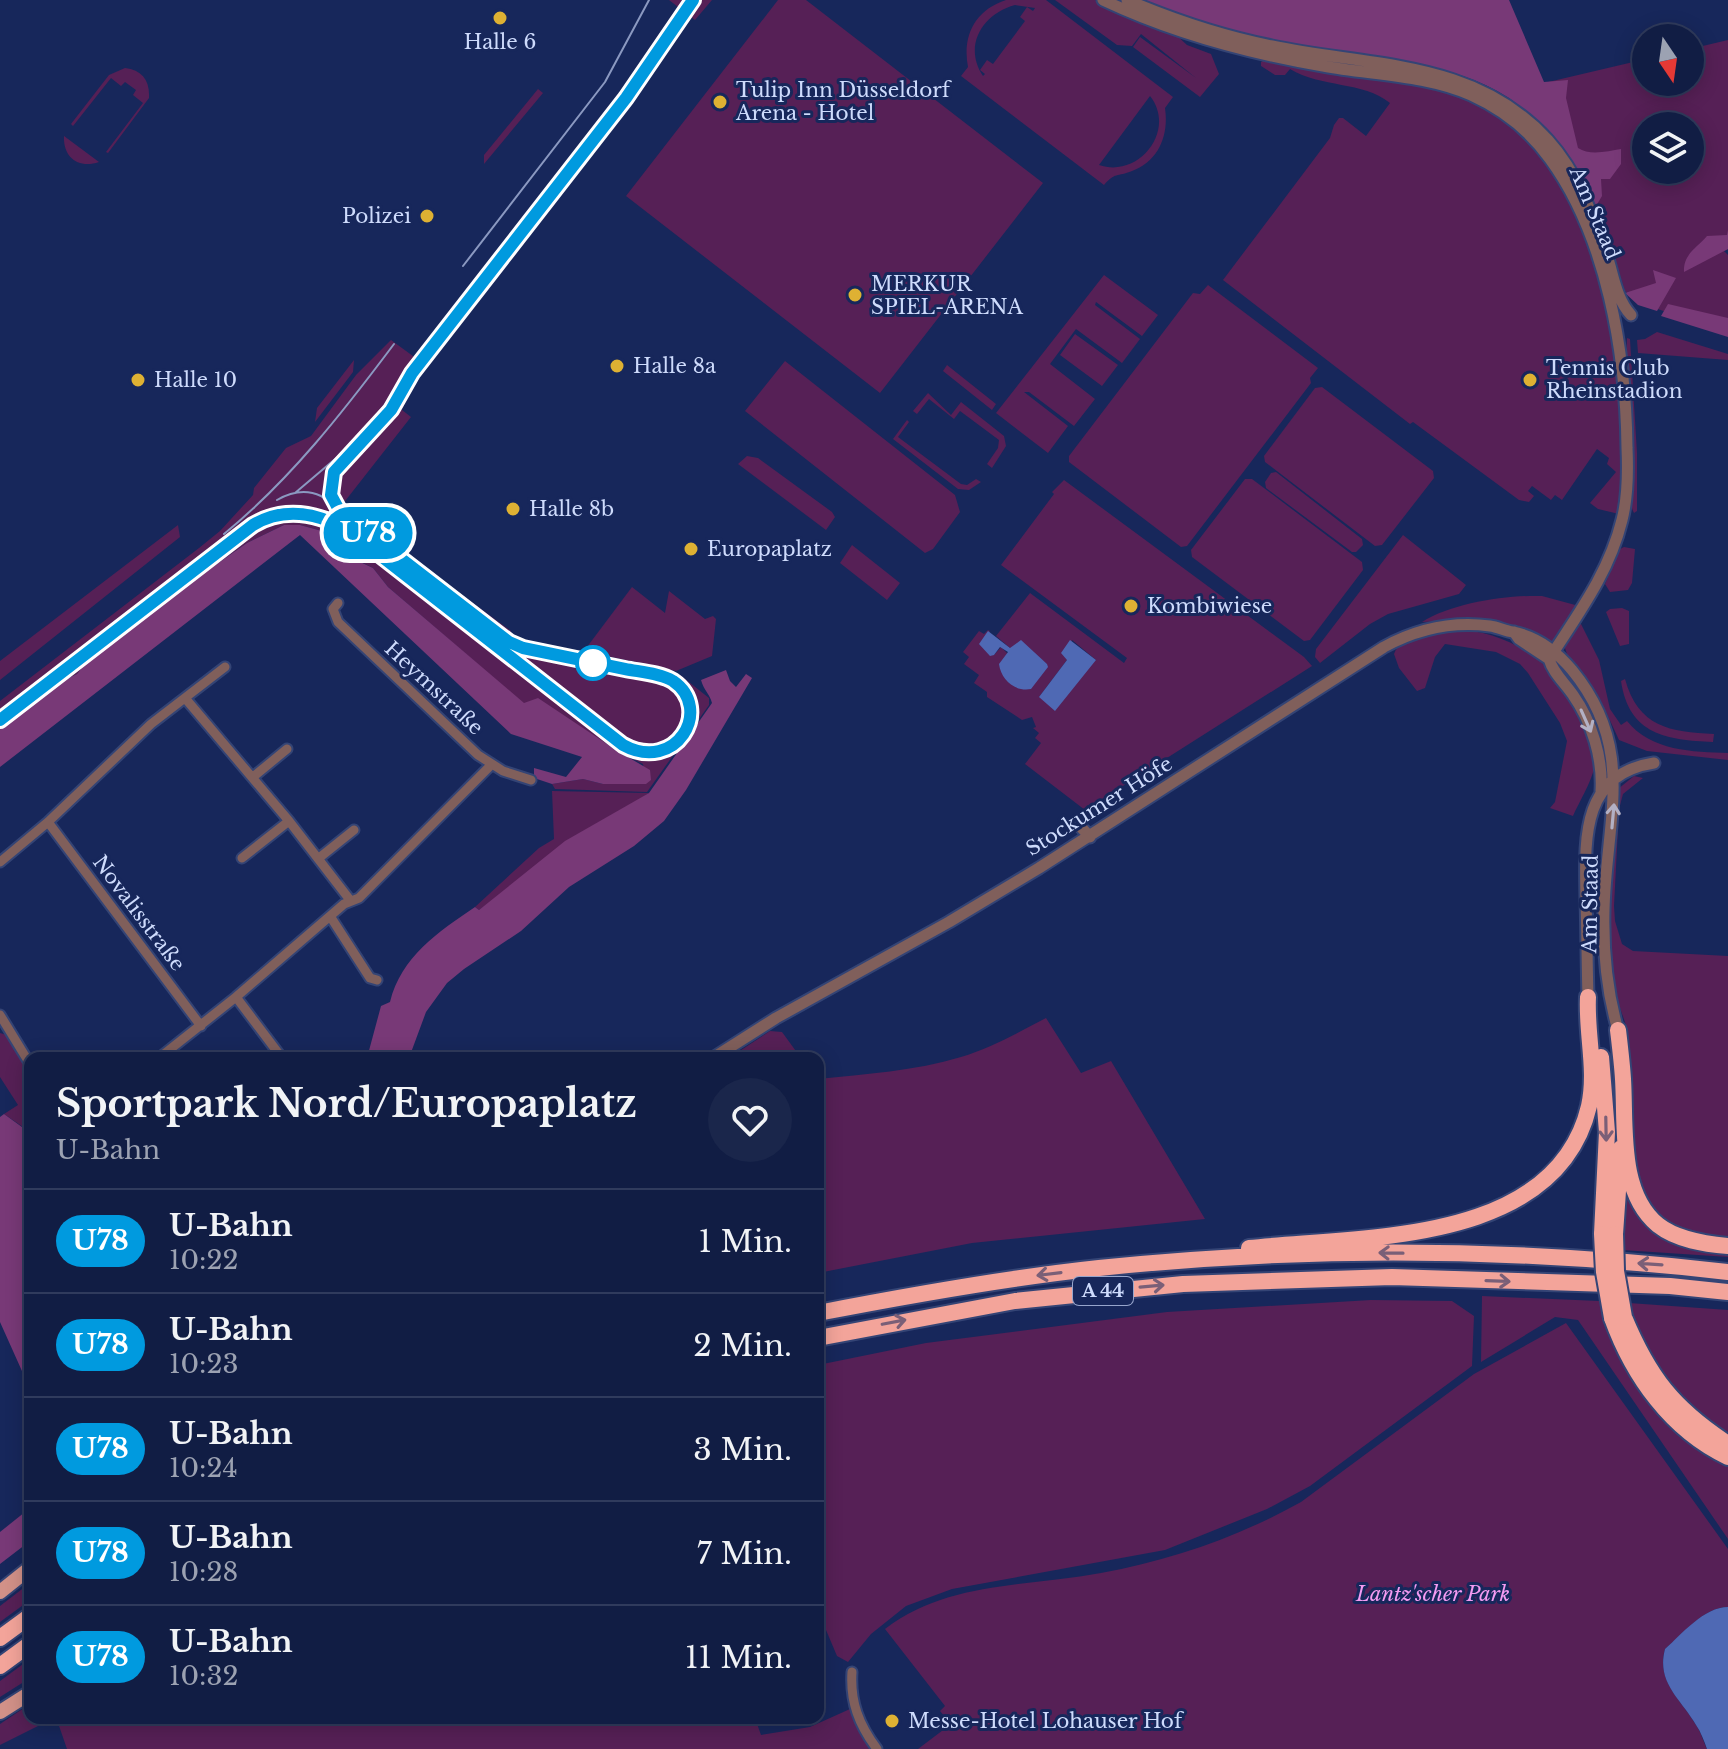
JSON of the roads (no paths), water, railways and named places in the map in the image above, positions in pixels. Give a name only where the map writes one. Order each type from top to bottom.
[{"type":"highway","points":[[1588,997],[1596,1021],[1605,1097],[1609,1234]]},
{"type":"highway","points":[[1182,1261],[1227,1250],[1361,1239],[1415,1231],[1460,1221],[1518,1200],[1540,1186],[1558,1168],[1581,1132],[1593,1089],[1588,997]]},
{"type":"highway","points":[[1618,1030],[1624,1124],[1635,1191],[1645,1211],[1659,1226],[1678,1236],[1728,1246]]},
{"type":"highway","points":[[1624,1124],[1604,1272],[1631,1362],[1658,1402],[1696,1437],[1728,1457]]},
{"type":"highway","name":"A 44","points":[[824,1312],[1010,1279],[1182,1261],[1367,1253],[1492,1254],[1671,1265],[1728,1272]]},
{"type":"highway","name":"A 44","points":[[824,1337],[1015,1301],[1183,1284],[1392,1277],[1695,1288],[1728,1292]]},
{"type":"highway","points":[[1695,1288],[1728,1298]]},
{"type":"highway","points":[[1618,1318],[1663,1389],[1683,1411],[1728,1444]]},
{"type":"highway","points":[[0,1638],[24,1620]]},
{"type":"highway","points":[[0,1666],[24,1648]]},
{"type":"main road","points":[[0,1592],[24,1573]]},
{"type":"main road","points":[[0,1712],[24,1697]]},
{"type":"street","name":"Am Staad","points":[[1103,0],[1151,21],[1235,48],[1448,87],[1468,94],[1510,118],[1551,160],[1573,198],[1601,269],[1620,353],[1627,425],[1625,506],[1621,525],[1604,571],[1552,654],[1555,672],[1576,700],[1588,724],[1601,774],[1601,792]]},
{"type":"street","name":"Am Staad","points":[[1127,0],[1181,21],[1247,41],[1447,76],[1493,95],[1532,123],[1568,167],[1599,233],[1620,298],[1631,315]]},
{"type":"street","name":"Heymstraße","points":[[338,603],[333,609],[338,622],[491,765],[531,780]]},
{"type":"street","name":"Stockumer Höfe","points":[[722,1052],[776,1018],[961,916],[1401,638],[1448,625],[1481,625],[1523,632],[1541,642],[1552,654]]},
{"type":"street","name":"Stockumer Höfe","points":[[1514,632],[1519,639],[1552,654]]},
{"type":"street","name":"Stockumer Höfe","points":[[1541,642],[1562,639]]},
{"type":"street","name":"Am Staad","points":[[1552,654],[1586,688],[1604,721],[1614,777],[1604,918],[1610,997],[1618,1030]]},
{"type":"street","points":[[0,862],[48,822],[116,755],[225,667]]},
{"type":"street","points":[[185,698],[289,821],[350,900]]},
{"type":"street","points":[[253,777],[287,749]]},
{"type":"street","name":"Am Staad","points":[[1588,997],[1587,838],[1590,815],[1601,792],[1614,777],[1629,769],[1654,763]]},
{"type":"street","points":[[167,1052],[350,900],[359,898],[400,866],[491,765]]},
{"type":"street","points":[[242,858],[289,821]]},
{"type":"street","name":"Novalisstraße","points":[[48,822],[201,1026]]},
{"type":"street","points":[[1080,826],[1090,837]]},
{"type":"street","points":[[319,858],[354,830]]},
{"type":"street","points":[[330,916],[370,978],[377,980]]},
{"type":"street","points":[[236,997],[277,1052]]},
{"type":"street","points":[[0,1015],[3,1028],[24,1056]]},
{"type":"street","points":[[852,1672],[851,1687],[856,1712],[877,1749]]},
{"type":"water","points":[[988,631],[1010,648],[1021,640],[1047,664],[1048,667],[1031,689],[1014,687],[1003,675],[999,664],[1008,652],[1000,647],[990,656],[979,644]]},
{"type":"water","points":[[1070,640],[1096,660],[1055,711],[1039,697],[1067,660],[1061,653]]},
{"type":"water","points":[[1728,1607],[1728,1749],[1707,1749],[1698,1728],[1667,1681],[1663,1661],[1665,1649],[1694,1622],[1710,1611]]},
{"type":"tram line","points":[[463,266],[605,82],[649,0]]},
{"type":"tram line","points":[[483,282],[626,98],[693,0]]},
{"type":"tram line","points":[[224,534],[293,468],[394,344]]},
{"type":"tram line","points":[[295,493],[354,443],[419,363]]},
{"type":"tram line","points":[[253,525],[285,514],[317,518],[339,525],[623,745],[642,752],[659,751],[673,745],[683,735],[689,722],[690,708],[685,694],[670,679],[520,647],[496,634],[321,496],[299,492],[277,500]]},
{"type":"tram line","points":[[0,720],[260,520]]},
{"type":"metro line","name":"U78","points":[[0,720],[253,525],[274,515],[296,513],[323,519],[349,531],[623,745],[636,752],[650,753],[665,751],[676,744],[690,718],[687,699],[675,682],[523,648],[509,642],[347,517],[334,501],[331,487],[334,472],[391,410],[412,373],[626,98],[693,0]]},
{"type":"place","name":"Halle 6","points":[[500,18]]},
{"type":"place","name":"Tulip Inn Düsseldorf Arena - Hotel","points":[[720,102]]},
{"type":"place","name":"Polizei","points":[[427,216]]},
{"type":"place","name":"MERKUR SPIEL-ARENA","points":[[855,295]]},
{"type":"place","name":"Halle 8a","points":[[617,366]]},
{"type":"place","name":"Halle 10","points":[[138,380]]},
{"type":"place","name":"Tennis Club Rheinstadion","points":[[1530,380]]},
{"type":"place","name":"Halle 8b","points":[[513,509]]},
{"type":"place","name":"Europaplatz","points":[[691,549]]},
{"type":"place","name":"Kombiwiese","points":[[1131,606]]},
{"type":"place","name":"Messe-Hotel Lohauser Hof","points":[[892,1721]]},
{"type":"park label","name":"Lantz'scher Park","points":[[1433,1594]]}]
